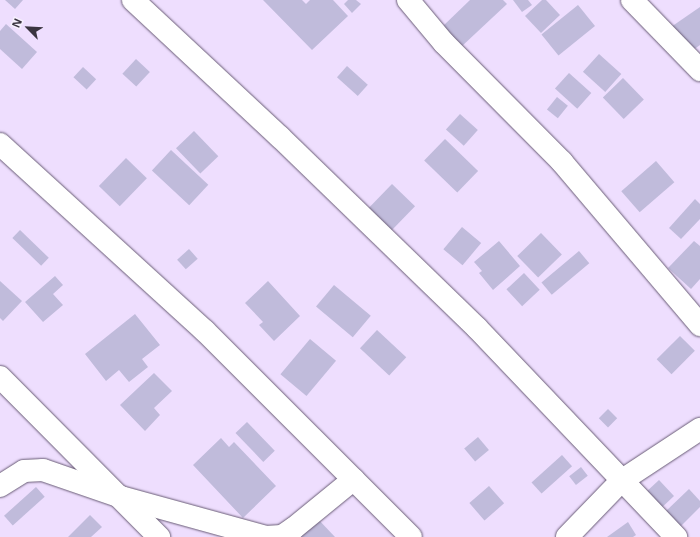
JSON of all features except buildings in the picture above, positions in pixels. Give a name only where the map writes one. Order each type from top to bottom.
[{"type":"street","points":[[133,0],[280,137],[477,328],[621,481],[676,537]]},
{"type":"street","points":[[408,0],[444,43],[562,162],[700,325]]},
{"type":"street","points":[[632,0],[700,70]]},
{"type":"street","points":[[0,144],[205,331],[411,537]]},
{"type":"street","points":[[0,377],[122,497],[159,537]]},
{"type":"street","points":[[567,537],[621,481],[700,429]]},
{"type":"street","points":[[0,486],[24,471],[43,470],[122,497],[266,537],[282,536],[354,479]]}]
